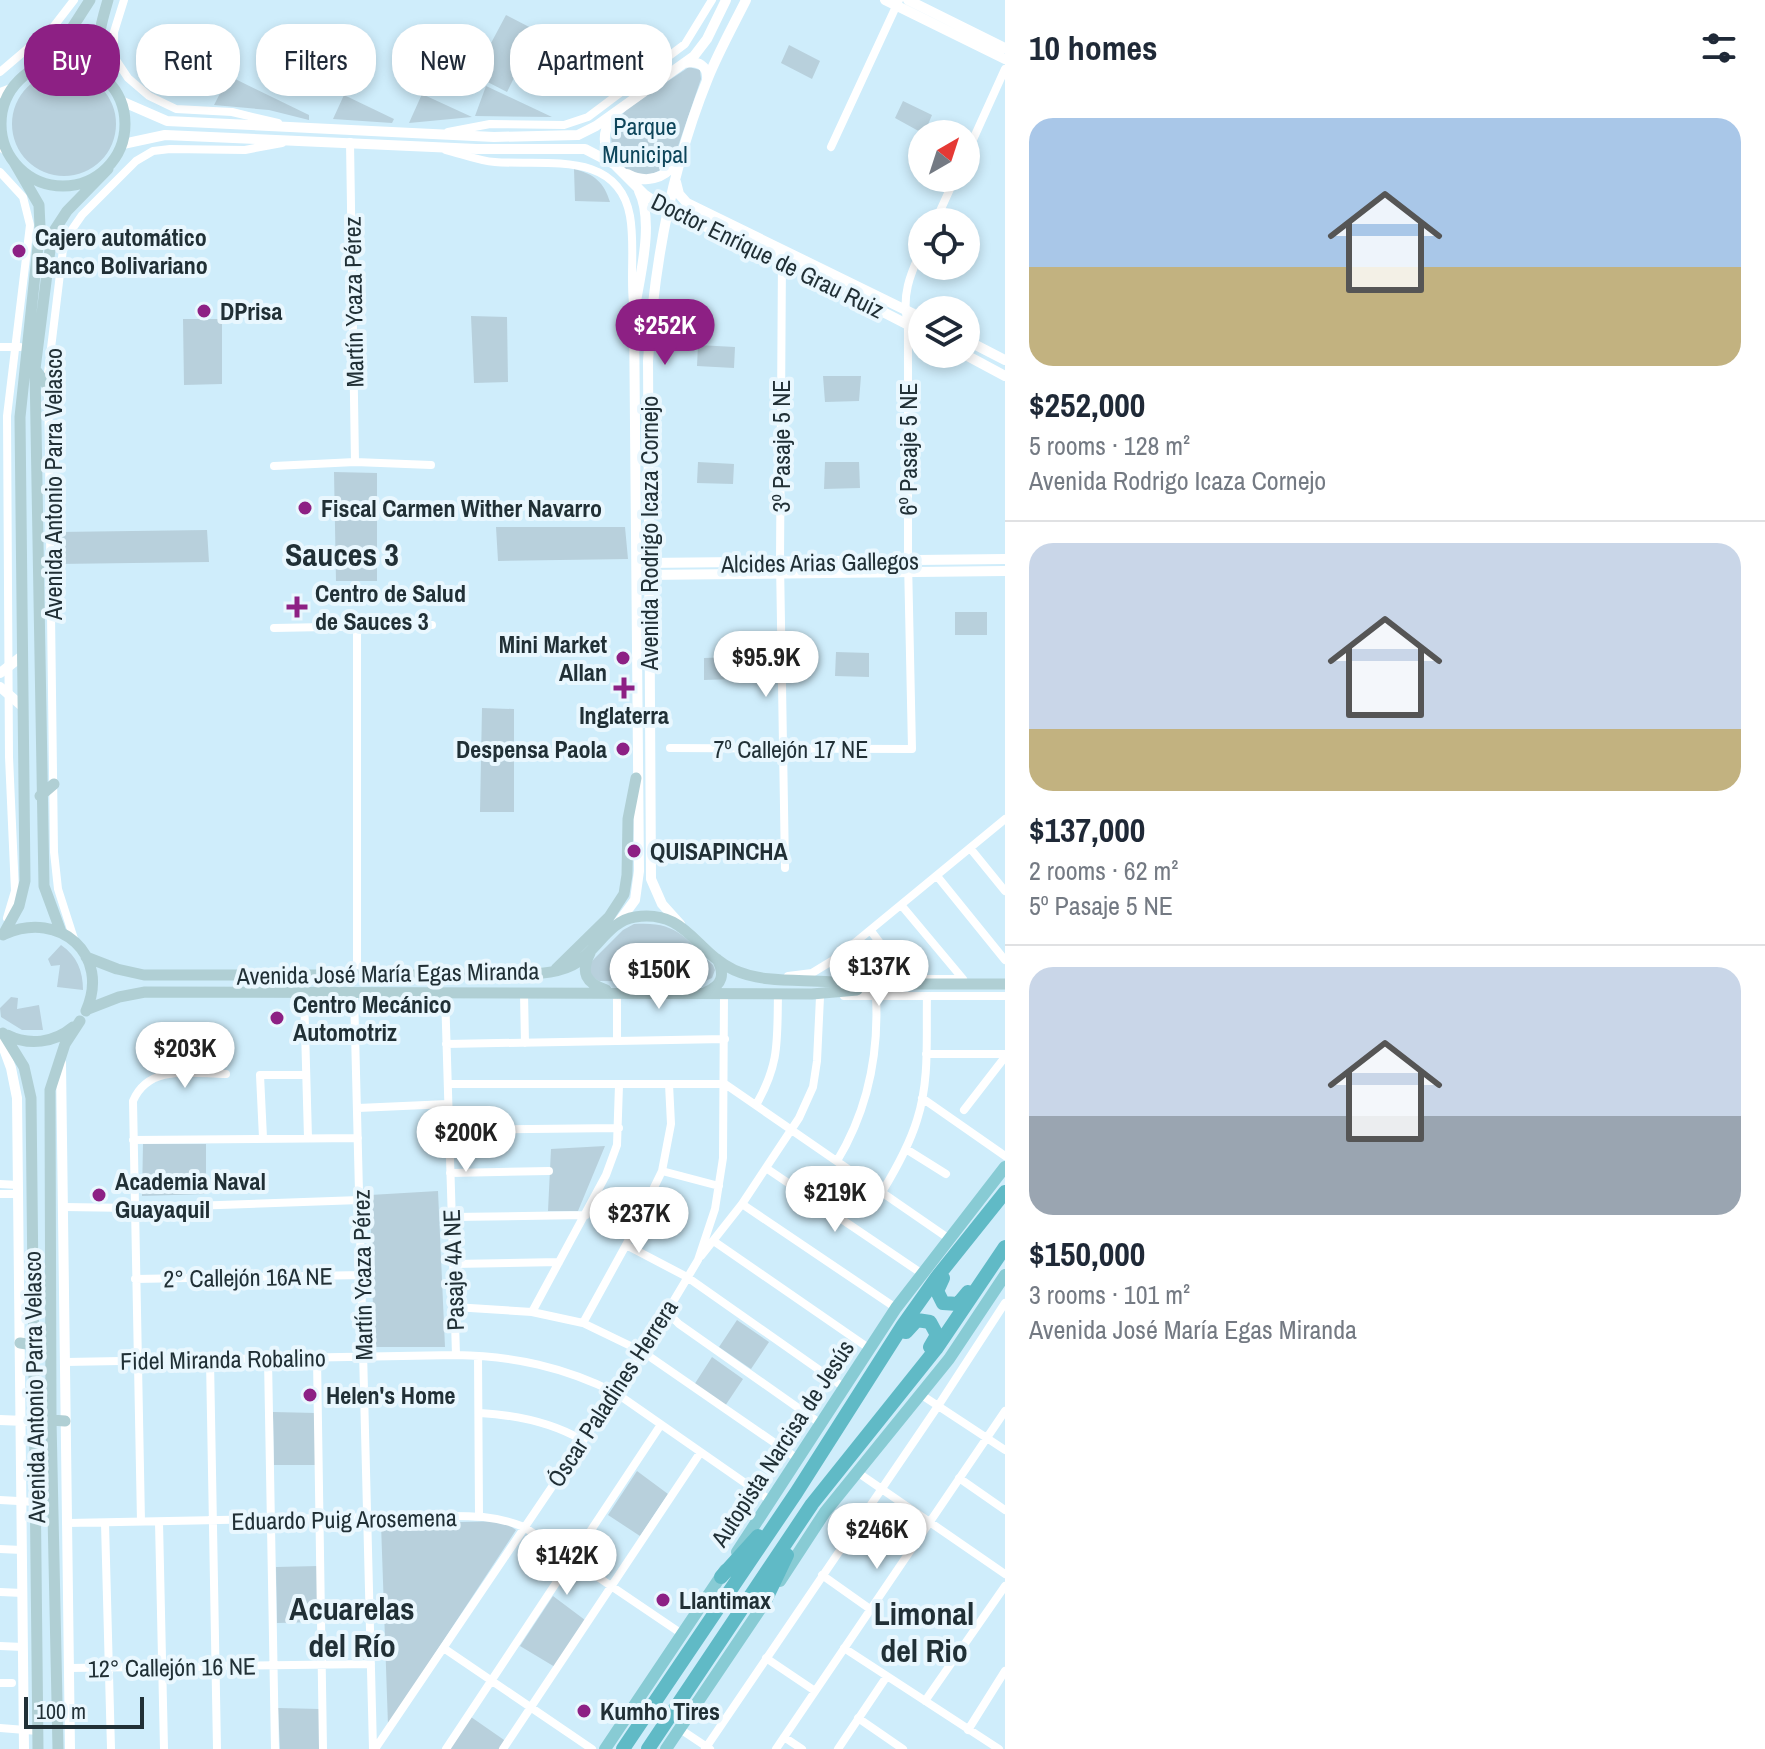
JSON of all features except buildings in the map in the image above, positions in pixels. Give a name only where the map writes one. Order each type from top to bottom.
[{"type":"highway","name":"Autopista Narcisa de Jesús","points":[[623,1749],[937,1277],[1005,1192]]},
{"type":"highway","points":[[971,1234],[964,1252],[938,1286],[938,1295],[943,1303],[953,1305],[962,1301],[985,1268],[1002,1251]]},
{"type":"highway","points":[[648,1749],[808,1511],[936,1349],[1002,1251]]},
{"type":"highway","points":[[872,1374],[886,1362],[913,1322],[922,1319],[930,1322],[936,1330],[935,1340],[907,1376],[901,1394]]},
{"type":"highway","points":[[721,1577],[791,1500]]},
{"type":"highway","points":[[763,1605],[808,1511]]},
{"type":"main road","points":[[90,0],[72,28],[6,91],[1,122],[3,148],[29,177],[49,185],[71,186],[90,181],[108,169],[123,144],[126,132],[119,96]]},
{"type":"main road","points":[[101,24],[108,0]]},
{"type":"main road","name":"Avenida Antonio Parra Velasco","points":[[1,935],[19,906],[25,881],[20,417],[23,347],[41,216],[34,194],[14,162]]},
{"type":"main road","name":"Avenida Antonio Parra Velasco","points":[[61,932],[44,886],[40,796],[35,369],[52,234],[67,211],[108,169]]},
{"type":"main road","points":[[35,369],[49,388]]},
{"type":"main road","points":[[554,970],[609,917],[624,894],[628,819],[636,778]]},
{"type":"main road","points":[[40,796],[54,784]]},
{"type":"main road","name":"Avenida José María Egas Miranda","points":[[86,957],[144,975],[518,975],[575,964],[627,919],[647,916],[663,917],[683,927],[716,958],[735,970],[769,979],[942,987]]},
{"type":"main road","points":[[1,935],[22,927],[42,925],[61,932],[75,943],[86,957],[93,978],[88,1009]]},
{"type":"main road","points":[[590,953],[584,967],[587,980],[596,987],[615,993]]},
{"type":"main road","points":[[702,994],[722,979],[716,958]]},
{"type":"main road","points":[[942,987],[1005,984]]},
{"type":"main road","name":"Avenida José María Egas Miranda","points":[[88,1009],[119,997],[145,992],[816,996],[850,990],[942,987]]},
{"type":"main road","name":"Avenida Antonio Parra Velasco","points":[[58,1749],[62,1615],[51,1420],[50,1090],[65,1044],[88,1009]]},
{"type":"main road","points":[[1,1034],[41,1042],[69,1031],[80,1021]]},
{"type":"main road","name":"Avenida Antonio Parra Velasco","points":[[1,1034],[24,1067],[31,1098],[38,1749]]},
{"type":"main road","name":"Autopista Narcisa de Jesús","points":[[605,1749],[896,1308],[1005,1167]]},
{"type":"main road","points":[[666,1749],[825,1512],[949,1359],[1005,1275]]},
{"type":"main road","points":[[20,1343],[34,1345]]},
{"type":"main road","points":[[21,1366],[34,1367]]},
{"type":"main road","points":[[51,1420],[65,1421]]},
{"type":"street","points":[[0,72],[54,26],[74,0]]},
{"type":"street","points":[[124,0],[114,32],[114,57],[128,78],[149,96],[176,109],[232,112],[298,128]]},
{"type":"street","points":[[440,134],[490,124],[564,125],[588,117],[685,44],[712,0]]},
{"type":"street","points":[[119,96],[167,121],[569,137],[588,131],[683,64],[703,45],[726,0]]},
{"type":"street","name":"Avenida Rodrigo Icaza Cornejo","points":[[683,927],[662,904],[651,879],[648,361],[652,301],[667,210],[681,155],[707,79],[746,0]]},
{"type":"street","points":[[885,0],[898,3],[1005,59]]},
{"type":"street","points":[[908,0],[1005,48]]},
{"type":"street","points":[[831,147],[898,3]]},
{"type":"street","points":[[683,64],[701,64],[706,70],[707,79]]},
{"type":"street","points":[[980,124],[1005,69]]},
{"type":"street","points":[[615,112],[604,134],[606,150],[618,167],[638,179],[651,180],[670,170],[681,155]]},
{"type":"street","name":"Doctor Enrique de Grau Ruiz","points":[[123,144],[165,135],[434,147],[577,147],[592,151],[618,167],[650,199],[667,210],[782,254],[908,311]]},
{"type":"street","name":"Avenida Antonio Parra Velasco","points":[[75,943],[58,889],[54,852],[48,373],[62,250],[69,231],[82,215],[136,161],[153,151],[245,150],[290,142]]},
{"type":"street","name":"Martín Ycaza Pérez","points":[[350,142],[355,462]]},
{"type":"street","name":"Doctor Enrique de Grau Ruiz","points":[[434,147],[491,162],[582,164],[605,175],[620,193],[629,212],[634,313]]},
{"type":"street","name":"Avenida Antonio Parra Velasco","points":[[0,172],[23,197],[29,216],[23,347],[7,416],[3,512],[4,690],[15,891],[1,935]]},
{"type":"street","name":"Doctor Enrique de Grau Ruiz","points":[[675,176],[679,194],[685,202],[908,325]]},
{"type":"street","name":"Avenida Rodrigo Icaza Cornejo","points":[[614,928],[631,907],[637,892],[634,313],[646,224],[643,200],[633,183]]},
{"type":"street","name":"3º Pasaje 5 NE","points":[[782,254],[780,568],[785,868]]},
{"type":"street","name":"6º Pasaje 5 NE","points":[[908,279],[904,309],[908,325]]},
{"type":"street","points":[[0,347],[23,347]]},
{"type":"street","points":[[980,347],[1005,360]]},
{"type":"street","points":[[980,363],[1005,376]]},
{"type":"street","name":"6º Pasaje 5 NE","points":[[908,368],[912,749]]},
{"type":"street","points":[[274,466],[355,462],[431,465]]},
{"type":"street","name":"Alcides Arias Gallegos","points":[[635,575],[908,566],[1005,559]]},
{"type":"street","name":"Alcides Arias Gallegos","points":[[635,563],[780,568]]},
{"type":"street","name":"Alcides Arias Gallegos","points":[[908,566],[1005,571]]},
{"type":"street","points":[[274,628],[432,625]]},
{"type":"street","points":[[357,627],[357,975]]},
{"type":"street","points":[[4,670],[22,656]]},
{"type":"street","points":[[4,690],[22,706]]},
{"type":"street","name":"7º Callejón 17 NE","points":[[670,748],[912,749]]},
{"type":"street","points":[[769,979],[812,973],[871,931],[1004,821]]},
{"type":"street","points":[[970,848],[1005,891]]},
{"type":"street","points":[[937,876],[1005,960]]},
{"type":"street","points":[[902,906],[963,979]]},
{"type":"street","points":[[871,931],[907,979]]},
{"type":"street","points":[[831,980],[963,979],[1005,984]]},
{"type":"street","points":[[304,993],[308,1138]]},
{"type":"street","name":"Martín Ycaza Pérez","points":[[354,993],[374,1749]]},
{"type":"street","name":"Pasaje 4A NE","points":[[445,993],[456,1355]]},
{"type":"street","points":[[524,993],[525,1043]]},
{"type":"street","points":[[615,993],[617,1041]]},
{"type":"street","name":"Óscar Paladines Herrera","points":[[374,1749],[445,1649],[616,1393],[698,1260],[719,1186],[723,1158],[724,994]]},
{"type":"street","points":[[756,1105],[771,1079],[776,1055],[778,994]]},
{"type":"street","points":[[698,1260],[715,1242],[793,1130],[813,1087],[817,1061],[816,996],[1005,996]]},
{"type":"street","points":[[837,1161],[854,1133],[865,1103],[874,1063],[876,996]]},
{"type":"street","points":[[882,1192],[906,1149],[922,1098],[927,996]]},
{"type":"street","name":"Avenida Antonio Parra Velasco","points":[[1,1034],[17,1098],[24,1749]]},
{"type":"street","points":[[446,1044],[725,1039]]},
{"type":"street","name":"Avenida Antonio Parra Velasco","points":[[65,1044],[60,1071],[68,1523],[62,1615],[69,1668],[70,1749]]},
{"type":"street","points":[[926,1054],[1005,1055]]},
{"type":"street","points":[[964,1110],[1005,1055]]},
{"type":"street","points":[[141,1522],[133,1106],[137,1093],[159,1075],[226,1074]]},
{"type":"street","points":[[263,1138],[260,1075],[305,1075]]},
{"type":"street","points":[[448,1084],[725,1084],[948,1238]]},
{"type":"street","points":[[583,1323],[662,1171],[671,1124],[669,1084]]},
{"type":"street","points":[[532,1312],[606,1175],[617,1145],[619,1085]]},
{"type":"street","points":[[922,1098],[1005,1156]]},
{"type":"street","points":[[358,1108],[448,1104]]},
{"type":"street","points":[[449,1130],[619,1128]]},
{"type":"street","points":[[133,1140],[358,1138]]},
{"type":"street","points":[[906,1149],[946,1174]]},
{"type":"street","points":[[766,1168],[921,1273]]},
{"type":"street","points":[[450,1173],[549,1171]]},
{"type":"street","points":[[662,1171],[719,1186]]},
{"type":"street","points":[[0,1184],[18,1190]]},
{"type":"street","points":[[0,1194],[18,1190]]},
{"type":"street","points":[[64,1207],[133,1208],[360,1200]]},
{"type":"street","points":[[742,1204],[896,1308]]},
{"type":"street","points":[[452,1217],[586,1215]]},
{"type":"street","points":[[715,1242],[870,1349]]},
{"type":"street","points":[[626,1245],[687,1277],[845,1388]]},
{"type":"street","points":[[453,1264],[559,1262]]},
{"type":"street","name":"2° Callejón 16A NE","points":[[135,1279],[362,1275]]},
{"type":"street","points":[[680,1729],[707,1748],[1005,1305]]},
{"type":"street","points":[[454,1307],[532,1312],[583,1323],[643,1352],[798,1459]]},
{"type":"street","points":[[667,1312],[679,1324],[821,1424]]},
{"type":"street","name":"Fidel Miranda Robalino","points":[[66,1362],[456,1355],[515,1358],[551,1366],[591,1380],[616,1393],[771,1501]]},
{"type":"street","points":[[478,1356],[479,1516]]},
{"type":"street","points":[[317,1358],[323,1749]]},
{"type":"street","points":[[268,1359],[275,1749]]},
{"type":"street","points":[[210,1360],[217,1749]]},
{"type":"street","points":[[920,1394],[1005,1450]]},
{"type":"street","points":[[776,1749],[1005,1411]]},
{"type":"street","points":[[480,1413],[509,1415],[540,1423],[567,1431],[582,1440]]},
{"type":"street","points":[[0,1420],[35,1421]]},
{"type":"street","points":[[446,1749],[660,1426]]},
{"type":"street","points":[[503,1749],[700,1453]]},
{"type":"street","points":[[857,1472],[1005,1574]]},
{"type":"street","points":[[959,1478],[1005,1510]]},
{"type":"street","points":[[0,1500],[36,1502]]},
{"type":"street","name":"Eduardo Puig Arosemena","points":[[68,1523],[367,1517],[479,1516],[505,1519],[524,1527],[682,1634]]},
{"type":"street","points":[[159,1522],[164,1749]]},
{"type":"street","points":[[105,1523],[111,1749]]},
{"type":"street","points":[[0,1549],[22,1550]]},
{"type":"street","points":[[822,1575],[870,1609]]},
{"type":"street","points":[[925,1701],[1005,1586]]},
{"type":"street","points":[[0,1592],[23,1593]]},
{"type":"street","points":[[0,1646],[23,1647]]},
{"type":"street","points":[[844,1648],[999,1749]]},
{"type":"street","points":[[445,1649],[592,1749]]},
{"type":"street","points":[[766,1658],[815,1691]]},
{"type":"street","name":"12° Callejón 16 NE","points":[[69,1668],[371,1664]]},
{"type":"street","points":[[968,1730],[1005,1671]]},
{"type":"street","points":[[838,1749],[887,1676]]},
{"type":"street","points":[[0,1683],[12,1683]]},
{"type":"street","points":[[858,1718],[903,1749]]},
{"type":"street","points":[[0,1728],[38,1731]]},
{"type":"street","points":[[784,1737],[802,1749]]},
{"type":"green space","points":[[506,15],[523,24],[510,24],[510,86],[507,92],[494,85],[494,38]]},
{"type":"green space","points":[[789,45],[820,61],[812,79],[781,63]]},
{"type":"green space","name":"Parque Municipal","points":[[689,67],[700,70],[701,79],[674,158],[651,174],[639,175],[629,171],[615,154],[611,141],[612,126],[628,108],[646,96],[672,96],[672,78]]},
{"type":"green space","points":[[240,81],[256,89],[256,96],[270,96],[309,115],[309,120],[269,110],[214,105],[219,96],[240,96]]},
{"type":"green space","points":[[494,90],[552,117],[475,116],[482,96],[494,96]]},
{"type":"green space","points":[[24,92],[24,96],[108,96],[115,114],[115,134],[107,153],[93,167],[74,175],[54,175],[35,167],[21,153],[13,134],[13,114]]},
{"type":"green space","points":[[346,96],[394,119],[392,123],[333,119]]},
{"type":"green space","points":[[421,96],[472,117],[409,123]]},
{"type":"green space","points":[[903,101],[932,115],[930,120],[908,120],[908,125],[895,118]]},
{"type":"green space","points":[[574,169],[597,180],[610,202],[575,201]]},
{"type":"green space","points":[[471,316],[507,317],[508,382],[474,383]]},
{"type":"green space","points":[[183,319],[222,319],[222,384],[184,385]]},
{"type":"green space","points":[[698,345],[735,347],[734,368],[697,366]]},
{"type":"green space","points":[[823,376],[861,376],[859,401],[825,402]]},
{"type":"green space","points":[[698,462],[734,464],[733,484],[697,483]]},
{"type":"green space","points":[[825,462],[859,462],[860,488],[824,489]]},
{"type":"green space","points":[[334,472],[377,473],[377,581],[336,581]]},
{"type":"green space","points":[[496,527],[625,527],[628,559],[498,561]]},
{"type":"green space","points":[[207,530],[209,562],[57,564],[58,532]]},
{"type":"green space","points":[[955,612],[987,612],[987,635],[955,635]]},
{"type":"green space","points":[[836,652],[869,653],[869,677],[835,676]]},
{"type":"green space","points":[[734,657],[734,679],[704,680],[704,658]]},
{"type":"green space","points":[[482,708],[514,709],[514,812],[480,812]]},
{"type":"green space","points":[[634,924],[660,925],[679,933],[713,965],[712,978],[703,982],[599,981],[590,975],[590,964],[594,959],[623,930]]},
{"type":"green space","points":[[61,945],[78,964],[83,990],[57,987],[60,965],[51,966],[48,959]]},
{"type":"green space","points":[[11,997],[18,998],[17,1009],[39,1005],[43,1030],[22,1030],[1,1017],[0,1008]]},
{"type":"green space","points":[[143,1144],[206,1144],[206,1194],[142,1196]]},
{"type":"green space","points":[[605,1146],[578,1211],[548,1211],[551,1149]]},
{"type":"green space","points":[[438,1191],[445,1347],[374,1347],[370,1195]]},
{"type":"green space","points":[[737,1320],[769,1342],[751,1369],[719,1347]]},
{"type":"green space","points":[[712,1357],[743,1379],[725,1406],[694,1385]]},
{"type":"green space","points":[[273,1412],[316,1413],[316,1465],[274,1465]]},
{"type":"green space","points":[[637,1471],[668,1494],[640,1536],[608,1515]]},
{"type":"green space","points":[[503,1521],[516,1530],[388,1725],[381,1524]]},
{"type":"green space","points":[[318,1566],[318,1622],[277,1623],[276,1567]]},
{"type":"green space","points":[[553,1596],[585,1620],[555,1667],[520,1646]]},
{"type":"green space","points":[[278,1708],[319,1709],[320,1749],[280,1749]]},
{"type":"green space","points":[[471,1717],[507,1742],[503,1749],[450,1749]]},
{"type":"place","name":"Cajero automático Banco Bolivariano","points":[[19,251]]},
{"type":"place","name":"DPrisa","points":[[204,311]]},
{"type":"place","name":"Fiscal Carmen Wither Navarro","points":[[305,508]]},
{"type":"place","name":"Centro de Salud de Sauces 3","points":[[297,607]]},
{"type":"place","name":"Mini Market Allan","points":[[623,658]]},
{"type":"place","name":"Inglaterra","points":[[624,688]]},
{"type":"place","name":"Despensa Paola","points":[[623,749]]},
{"type":"place","name":"QUISAPINCHA","points":[[634,851]]},
{"type":"place","name":"Centro Mecánico Automotriz","points":[[277,1018]]},
{"type":"place","name":"Academia Naval Guayaquil","points":[[99,1195]]},
{"type":"place","name":"Helen's Home","points":[[310,1395]]},
{"type":"place","name":"Llantimax","points":[[663,1600]]},
{"type":"place","name":"Kumho Tires","points":[[584,1711]]},
{"type":"district","name":"Sauces 3","points":[[342,554]]},
{"type":"district","name":"Acuarelas del Río","points":[[352,1626]]},
{"type":"district","name":"Limonal del Rio","points":[[924,1632]]}]
